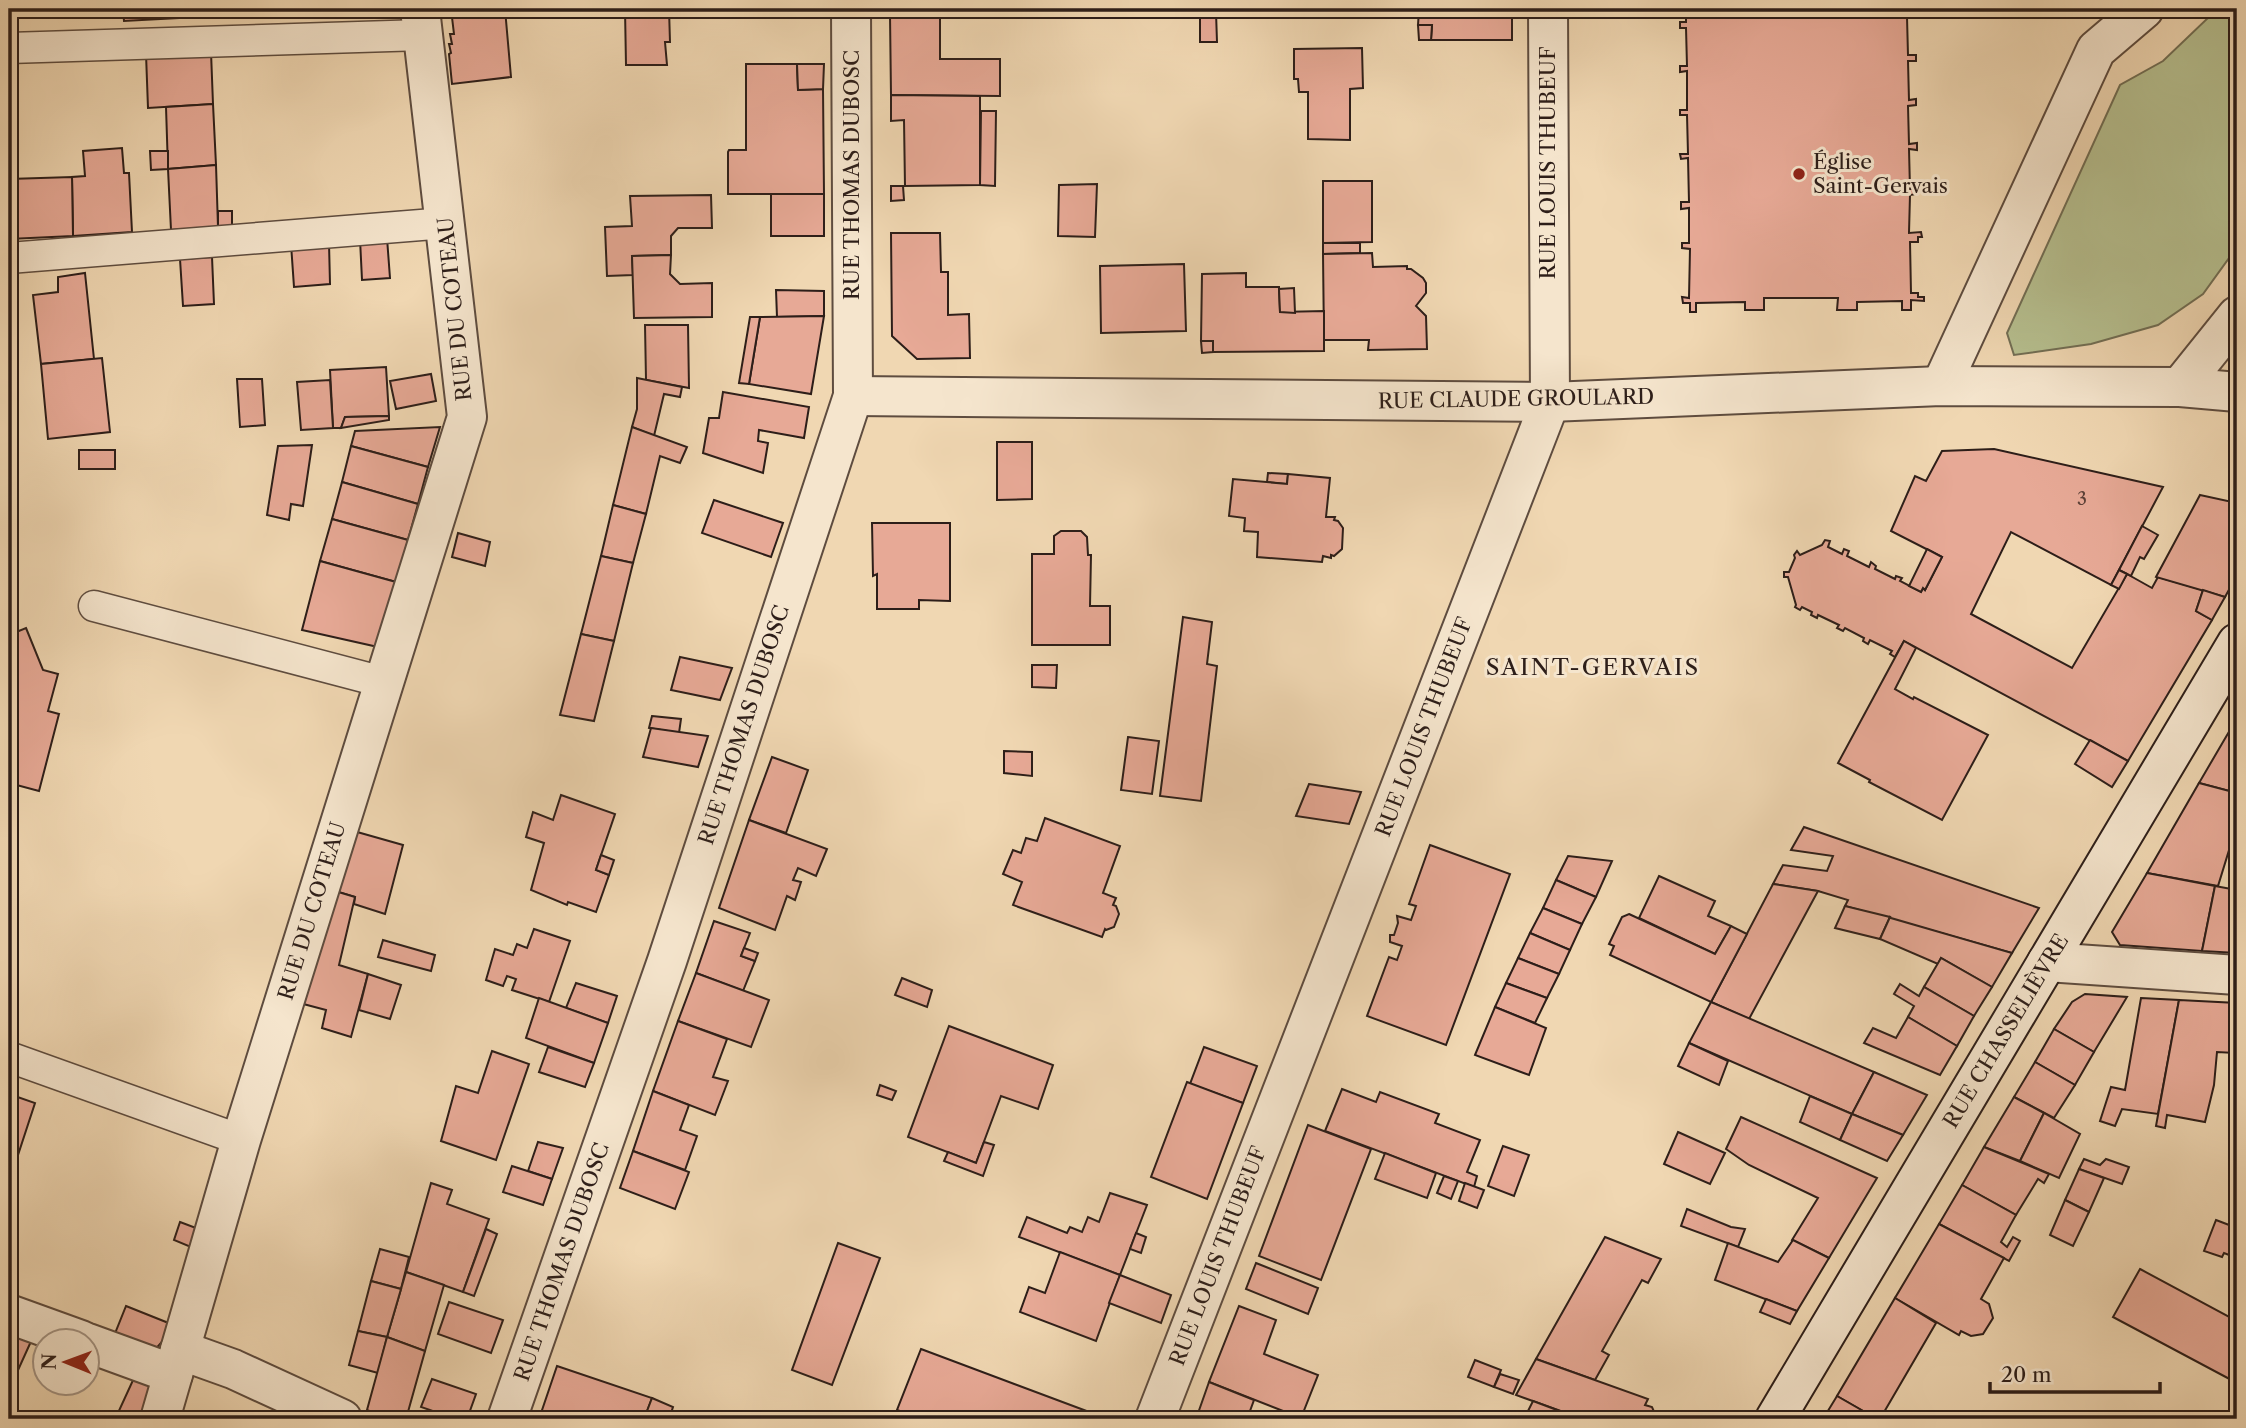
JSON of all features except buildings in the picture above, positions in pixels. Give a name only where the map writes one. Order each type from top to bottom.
[{"type":"street","name":"RUE THOMAS DUBOSC","points":[[507,1419],[667,961],[853,396],[851,9]]},
{"type":"street","name":"RUE LOUIS THUBEUF","points":[[1154,1419],[1550,402],[1548,9]]},
{"type":"street","points":[[1941,387],[2096,50],[2144,9]]},
{"type":"street","name":"RUE DU COTEAU","points":[[160,1419],[241,1140],[467,417],[421,22]]},
{"type":"street","points":[[2180,387],[2237,316]]},
{"type":"street","name":"RUE CLAUDE GROULARD","points":[[853,396],[1550,402],[1941,387],[2180,387],[2237,392]]},
{"type":"street","name":"RUE CHASSELIÈVRE","points":[[1775,1419],[2237,643]]},
{"type":"street","points":[[2047,962],[2237,975]]},
{"type":"street","points":[[9,1314],[42,1326]]},
{"type":"street","points":[[102,1346],[176,1362],[233,1369],[342,1419]]},
{"type":"lane","points":[[9,48],[421,22]]},
{"type":"lane","points":[[9,258],[446,223]]},
{"type":"lane","points":[[94,606],[383,682]]},
{"type":"lane","points":[[9,1057],[241,1140]]},
{"type":"green space","points":[[2212,9],[2237,9],[2237,247],[2203,294],[2158,325],[2091,344],[2014,355],[2007,333],[2120,85],[2163,61],[2209,17]]},
{"type":"place","name":"Église Saint-Gervais","points":[[1799,174]]},
{"type":"district","name":"SAINT-GERVAIS","points":[[1593,667]]}]
